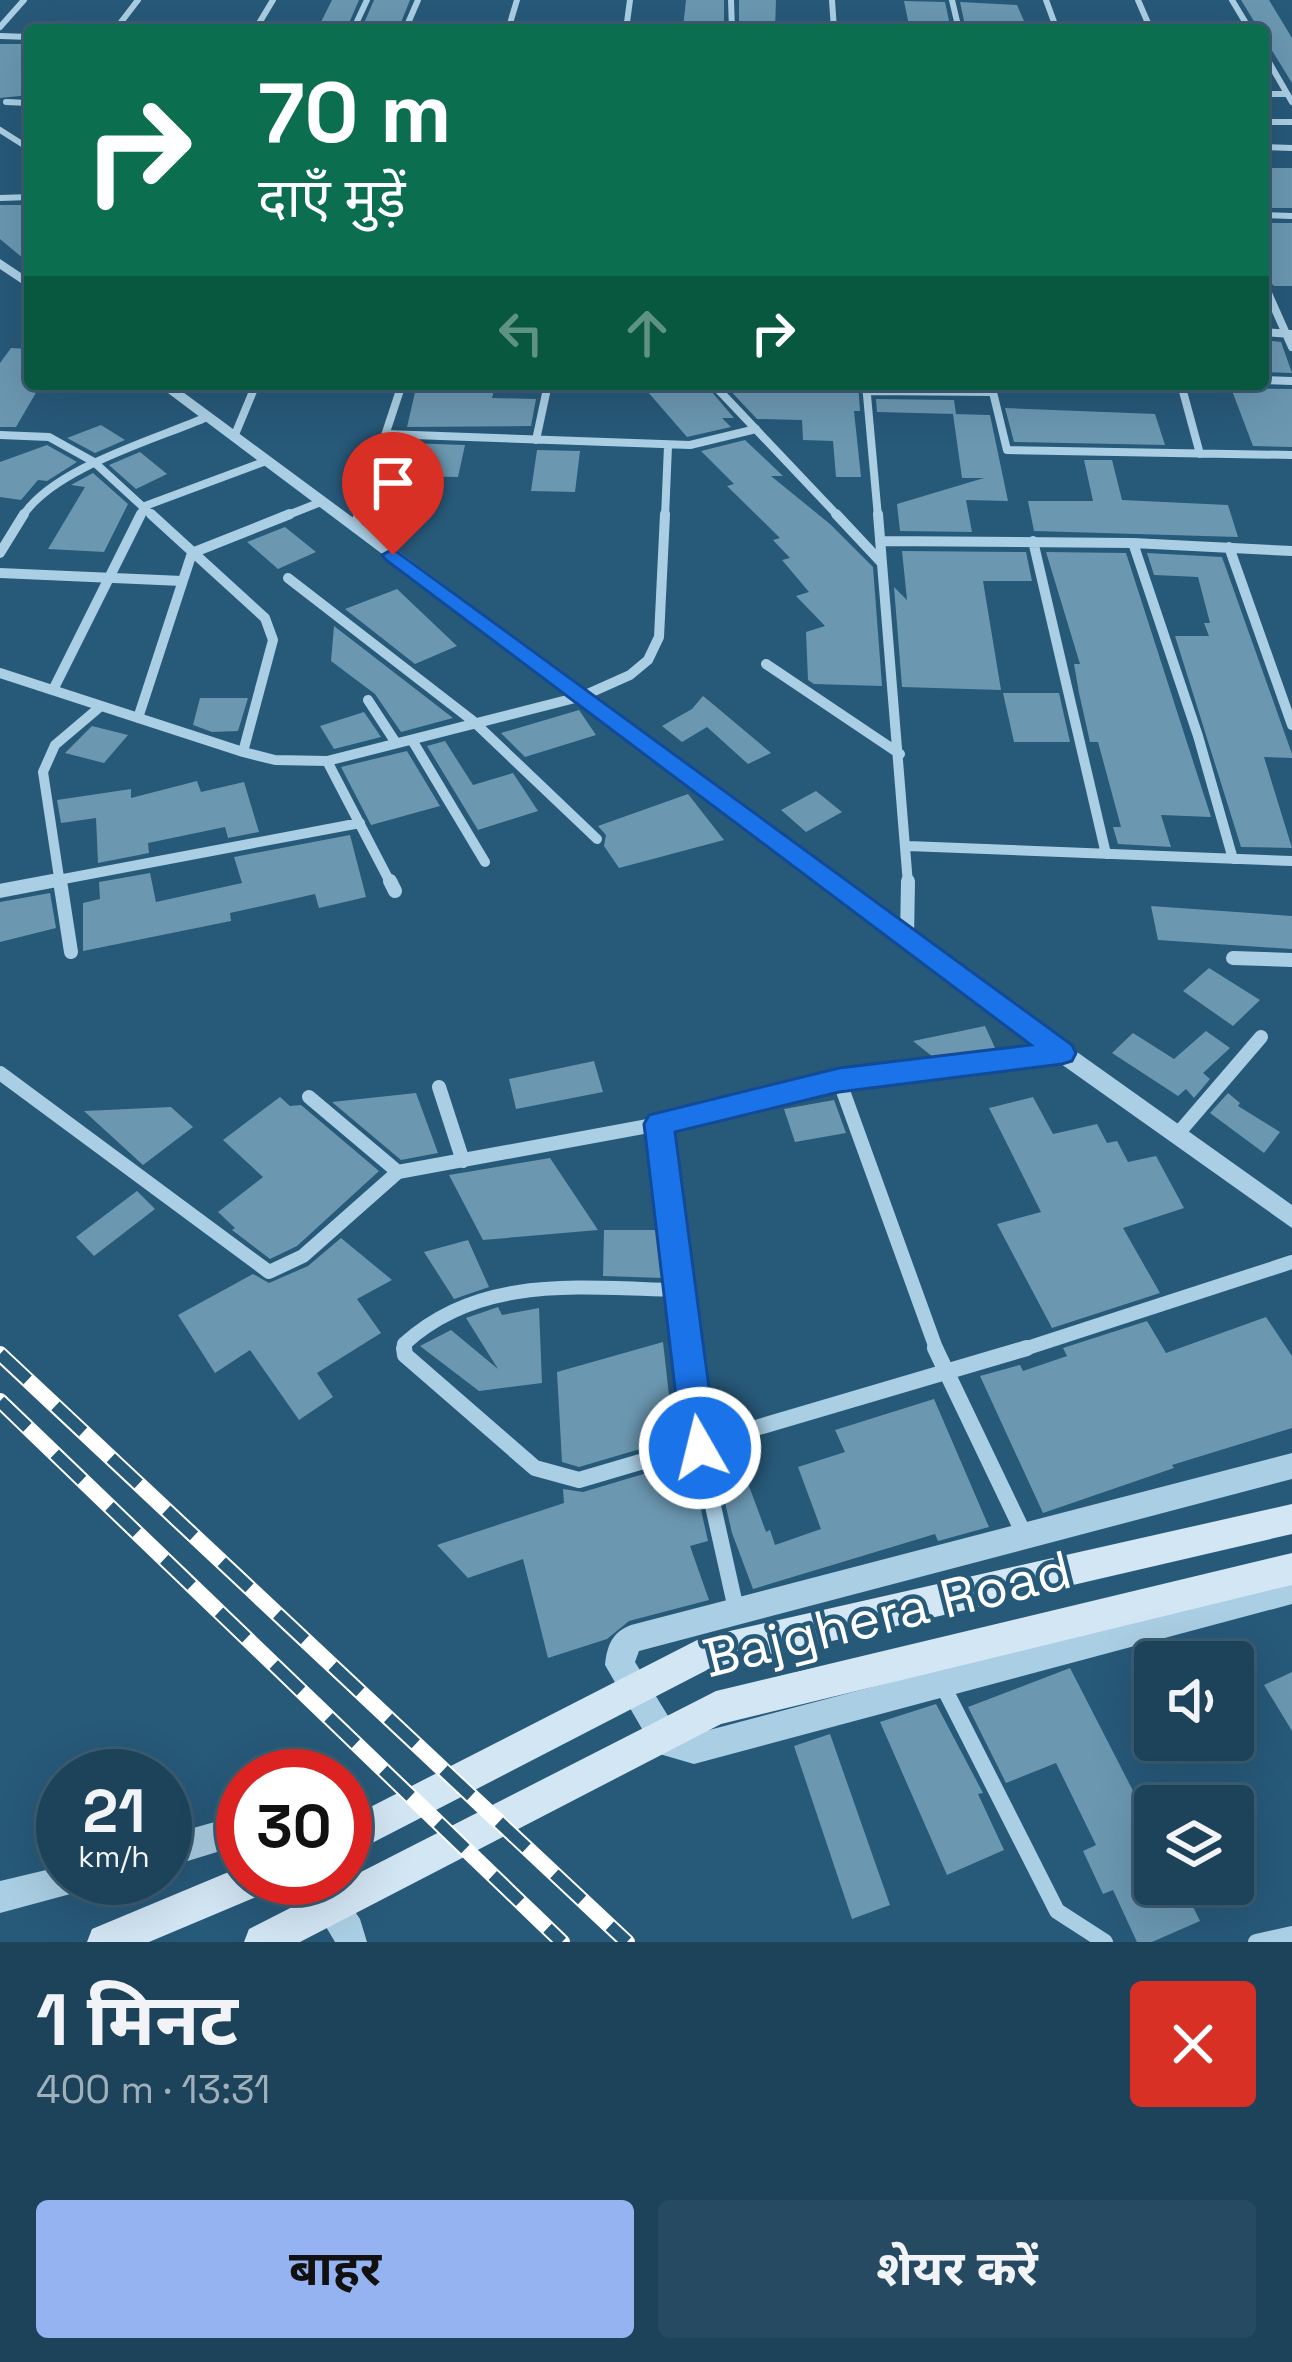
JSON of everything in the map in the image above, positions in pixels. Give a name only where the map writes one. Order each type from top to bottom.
[{"type":"main road","name":"Bajghera Road","points":[[372,1825],[703,1654],[1292,1520]]},
{"type":"main road","name":"Bajghera Road","points":[[262,1942],[716,1708],[1292,1569]]},
{"type":"main road","points":[[105,1942],[216,1895]]},
{"type":"street","points":[[0,32],[25,0]]},
{"type":"street","points":[[120,24],[139,0]]},
{"type":"street","points":[[1269,62],[1290,98]]},
{"type":"street","points":[[6,102],[24,103]]},
{"type":"street","points":[[1269,293],[1292,347]]},
{"type":"street","points":[[171,390],[1062,1053],[1292,1218]]},
{"type":"street","points":[[234,437],[254,390]]},
{"type":"street","points":[[355,527],[400,390]]},
{"type":"street","points":[[536,440],[547,390]]},
{"type":"street","points":[[721,390],[883,563]]},
{"type":"street","points":[[866,390],[908,845],[907,938]]},
{"type":"street","points":[[992,390],[1006,450],[1292,455]]},
{"type":"street","points":[[1183,390],[1199,454]]},
{"type":"street","points":[[0,553],[31,502],[94,462],[207,417]]},
{"type":"street","points":[[386,434],[690,446],[756,429]]},
{"type":"street","points":[[0,435],[49,437],[94,462],[273,630],[243,752]]},
{"type":"street","points":[[0,673],[243,752],[288,761],[327,761],[583,696],[630,676],[648,660],[659,638],[668,446]]},
{"type":"street","points":[[53,690],[145,506],[266,461]]},
{"type":"street","points":[[138,718],[192,554],[322,502]]},
{"type":"street","points":[[880,541],[1132,543],[1292,551]]},
{"type":"street","points":[[1033,541],[1106,854]]},
{"type":"street","points":[[1132,543],[1198,736],[1233,859]]},
{"type":"street","points":[[1229,547],[1292,725]]},
{"type":"street","points":[[0,573],[182,581]]},
{"type":"street","points":[[288,578],[473,722],[597,839]]},
{"type":"street","points":[[766,664],[900,754]]},
{"type":"street","points":[[368,700],[396,743]]},
{"type":"street","points":[[71,952],[43,772],[55,745],[101,706]]},
{"type":"street","points":[[412,740],[485,862]]},
{"type":"street","points":[[327,761],[395,891]]},
{"type":"street","points":[[0,891],[360,823]]},
{"type":"street","points":[[908,845],[1292,861]]},
{"type":"street","points":[[1233,958],[1292,960]]},
{"type":"street","points":[[1176,1136],[1262,1037]]},
{"type":"street","points":[[0,1073],[269,1272],[301,1258],[378,1184],[398,1172],[659,1124],[839,1080],[1062,1053]]},
{"type":"street","points":[[839,1080],[945,1374],[1025,1538]]},
{"type":"street","points":[[439,1088],[463,1160]]},
{"type":"street","points":[[309,1097],[398,1172]]},
{"type":"street","points":[[659,1124],[700,1448],[736,1609]]},
{"type":"street","points":[[678,1290],[505,1293],[469,1301],[416,1330],[404,1344],[405,1355],[535,1468],[578,1480],[945,1374],[1292,1262]]},
{"type":"street","points":[[1292,1466],[631,1639],[621,1650],[620,1665],[668,1742],[694,1749],[1292,1590]]},
{"type":"street","points":[[941,1681],[1057,1911],[1105,1942]]},
{"type":"street","points":[[0,1897],[36,1888]]},
{"type":"street","points":[[332,1905],[349,1930],[351,1942]]},
{"type":"street","points":[[1256,1942],[1292,1934]]},
{"type":"building","points":[[332,0],[359,0],[349,24],[320,24]]},
{"type":"building","points":[[374,0],[410,0],[400,24],[364,24]]},
{"type":"building","points":[[686,0],[724,0],[724,24],[683,24]]},
{"type":"building","points":[[739,0],[776,0],[775,24],[739,24]]},
{"type":"building","points":[[1241,0],[1269,0],[1292,38],[1292,83],[1269,46],[1269,24],[1256,24]]},
{"type":"building","points":[[904,1],[945,2],[950,24],[909,24]]},
{"type":"building","points":[[960,2],[1017,5],[1025,24],[965,24]]},
{"type":"building","points":[[0,44],[24,44],[24,96],[0,98]]},
{"type":"building","points":[[1269,168],[1292,168],[1292,208],[1269,208]]},
{"type":"building","points":[[0,205],[24,205],[24,259],[0,239]]},
{"type":"building","points":[[1269,223],[1292,223],[1292,286],[1274,286],[1269,281]]},
{"type":"building","points":[[1269,341],[1281,342],[1292,373],[1269,372]]},
{"type":"building","points":[[11,348],[24,349],[24,390],[38,390],[16,427],[0,427],[0,363]]},
{"type":"building","points":[[1292,389],[1292,447],[1253,446],[1232,390]]},
{"type":"building","points":[[416,390],[494,390],[492,398],[536,399],[531,426],[407,427]]},
{"type":"building","points":[[646,390],[710,390],[734,418],[722,418],[731,427],[687,437]]},
{"type":"building","points":[[730,390],[858,390],[860,411],[854,411],[861,477],[836,477],[833,441],[803,440],[802,420],[757,419]]},
{"type":"building","points":[[876,399],[954,400],[956,414],[877,412]]},
{"type":"building","points":[[1005,408],[1155,414],[1165,445],[1014,442]]},
{"type":"building","points":[[953,414],[990,415],[1008,501],[966,500],[972,532],[900,531],[897,504],[984,478],[962,478]]},
{"type":"building","points":[[101,425],[125,440],[95,453],[67,438]]},
{"type":"building","points":[[745,440],[783,476],[771,476],[873,567],[882,686],[808,680],[806,632],[825,626],[796,596],[809,592],[782,560],[790,558],[773,540],[780,538],[727,486],[734,484],[701,451]]},
{"type":"building","points":[[406,443],[465,445],[458,477],[399,476]]},
{"type":"building","points":[[47,445],[77,462],[47,481],[38,480],[21,500],[0,497],[0,462]]},
{"type":"building","points":[[537,450],[580,451],[575,492],[531,491]]},
{"type":"building","points":[[140,452],[167,474],[136,489],[109,465]]},
{"type":"building","points":[[1084,460],[1112,460],[1122,500],[1228,505],[1238,537],[1034,531],[1028,501],[1093,501]]},
{"type":"building","points":[[93,473],[128,504],[104,552],[48,549],[85,487],[71,485]]},
{"type":"building","points":[[285,527],[316,552],[278,569],[247,542]]},
{"type":"building","points":[[902,551],[1026,552],[1032,581],[983,581],[1001,690],[902,687],[894,587],[907,600]]},
{"type":"building","points":[[1046,552],[1126,553],[1211,817],[1161,815],[1171,847],[1118,844],[1113,827],[1121,827],[1098,742],[1090,742],[1074,664],[1080,664]]},
{"type":"building","points":[[1147,553],[1222,557],[1292,754],[1292,758],[1264,757],[1292,848],[1241,847],[1175,636],[1209,636],[1198,577],[1154,575]]},
{"type":"building","points":[[397,589],[457,646],[415,664],[345,609]]},
{"type":"building","points":[[334,626],[453,718],[401,732],[375,694],[331,661]]},
{"type":"building","points":[[1003,693],[1059,693],[1070,742],[1014,742]]},
{"type":"building","points":[[703,696],[771,753],[748,764],[707,727],[682,742],[662,726],[692,709]]},
{"type":"building","points":[[200,698],[248,698],[238,731],[212,732],[193,725]]},
{"type":"building","points":[[579,710],[596,735],[525,757],[501,733]]},
{"type":"building","points":[[364,712],[381,737],[334,749],[320,726]]},
{"type":"building","points":[[92,726],[128,735],[104,763],[65,753]]},
{"type":"building","points":[[445,741],[473,785],[513,773],[538,811],[478,830],[427,746]]},
{"type":"building","points":[[407,751],[440,806],[371,825],[341,767]]},
{"type":"building","points":[[197,781],[201,792],[244,782],[259,832],[228,838],[225,827],[148,843],[149,853],[98,863],[96,818],[61,823],[57,800],[131,789],[131,798]]},
{"type":"building","points":[[816,791],[842,812],[806,832],[781,810]]},
{"type":"building","points":[[688,794],[724,840],[619,868],[598,826]]},
{"type":"building","points":[[350,835],[366,897],[319,908],[315,894],[230,913],[231,921],[83,951],[83,903],[100,899],[99,882],[150,873],[156,902],[242,883],[234,857]]},
{"type":"building","points":[[50,893],[56,928],[0,942],[0,902]]},
{"type":"building","points":[[1151,906],[1292,916],[1292,949],[1158,940]]},
{"type":"building","points":[[1209,968],[1260,1000],[1233,1026],[1183,991]]},
{"type":"building","points":[[985,1026],[996,1050],[933,1057],[913,1041]]},
{"type":"building","points":[[1206,1031],[1230,1048],[1203,1073],[1210,1079],[1194,1098],[1186,1089],[1178,1096],[1112,1053],[1133,1033],[1174,1059]]},
{"type":"building","points":[[594,1061],[603,1092],[516,1109],[509,1079]]},
{"type":"building","points":[[416,1093],[438,1153],[401,1160],[332,1102]]},
{"type":"building","points":[[1228,1093],[1238,1106],[1280,1132],[1264,1153],[1210,1113]]},
{"type":"building","points":[[280,1097],[290,1106],[301,1105],[379,1171],[297,1246],[270,1259],[232,1230],[235,1228],[218,1212],[263,1177],[223,1140]]},
{"type":"building","points":[[1033,1097],[1053,1134],[1097,1124],[1107,1143],[1117,1141],[1128,1162],[1156,1156],[1184,1208],[1123,1228],[1160,1293],[1052,1328],[997,1224],[1041,1212],[989,1108]]},
{"type":"building","points":[[834,1100],[846,1133],[795,1142],[784,1109]]},
{"type":"building","points":[[171,1107],[193,1127],[143,1165],[84,1111]]},
{"type":"building","points":[[550,1158],[598,1230],[483,1240],[449,1175]]},
{"type":"building","points":[[137,1191],[155,1209],[94,1256],[76,1237]]},
{"type":"building","points":[[604,1230],[661,1230],[663,1278],[603,1276]]},
{"type":"building","points":[[341,1238],[392,1280],[357,1299],[381,1333],[317,1373],[333,1397],[299,1420],[250,1350],[215,1373],[178,1315],[253,1274],[269,1283],[308,1266]]},
{"type":"building","points":[[468,1240],[489,1287],[454,1299],[424,1252]]},
{"type":"building","points":[[498,1307],[502,1315],[539,1308],[542,1383],[479,1391],[420,1346],[451,1330],[498,1369],[466,1318]]},
{"type":"building","points":[[1266,1317],[1292,1356],[1292,1428],[1172,1465],[1174,1468],[1043,1513],[980,1376],[1020,1365],[1023,1371],[1067,1356],[1063,1348],[1147,1321],[1166,1353]]},
{"type":"building","points":[[663,1342],[674,1439],[579,1467],[562,1462],[557,1372]]},
{"type":"building","points":[[934,1399],[989,1527],[938,1541],[935,1534],[753,1589],[732,1533],[716,1463],[738,1456],[775,1545],[821,1529],[798,1467],[845,1452],[835,1430]]},
{"type":"building","points":[[677,1464],[678,1475],[692,1470],[708,1541],[690,1546],[709,1600],[629,1621],[607,1639],[548,1658],[523,1559],[468,1578],[437,1545],[564,1503],[563,1489],[583,1492]]},
{"type":"building","points":[[1070,1668],[1134,1793],[1134,1905],[1192,1905],[1200,1921],[1152,1942],[1137,1942],[1113,1890],[1103,1894],[1083,1851],[1096,1845],[1056,1763],[1006,1783],[968,1707]]},
{"type":"building","points":[[1292,1672],[1292,1731],[1264,1685]]},
{"type":"building","points":[[936,1704],[983,1793],[978,1794],[1004,1850],[947,1875],[880,1722]]},
{"type":"building","points":[[830,1734],[890,1905],[852,1919],[794,1746]]},
{"type":"railway","points":[[0,1354],[627,1942]]},
{"type":"railway","points":[[0,1401],[562,1942]]},
{"type":"route","points":[[393,555],[1062,1053],[839,1080],[659,1124],[700,1448]]}]
